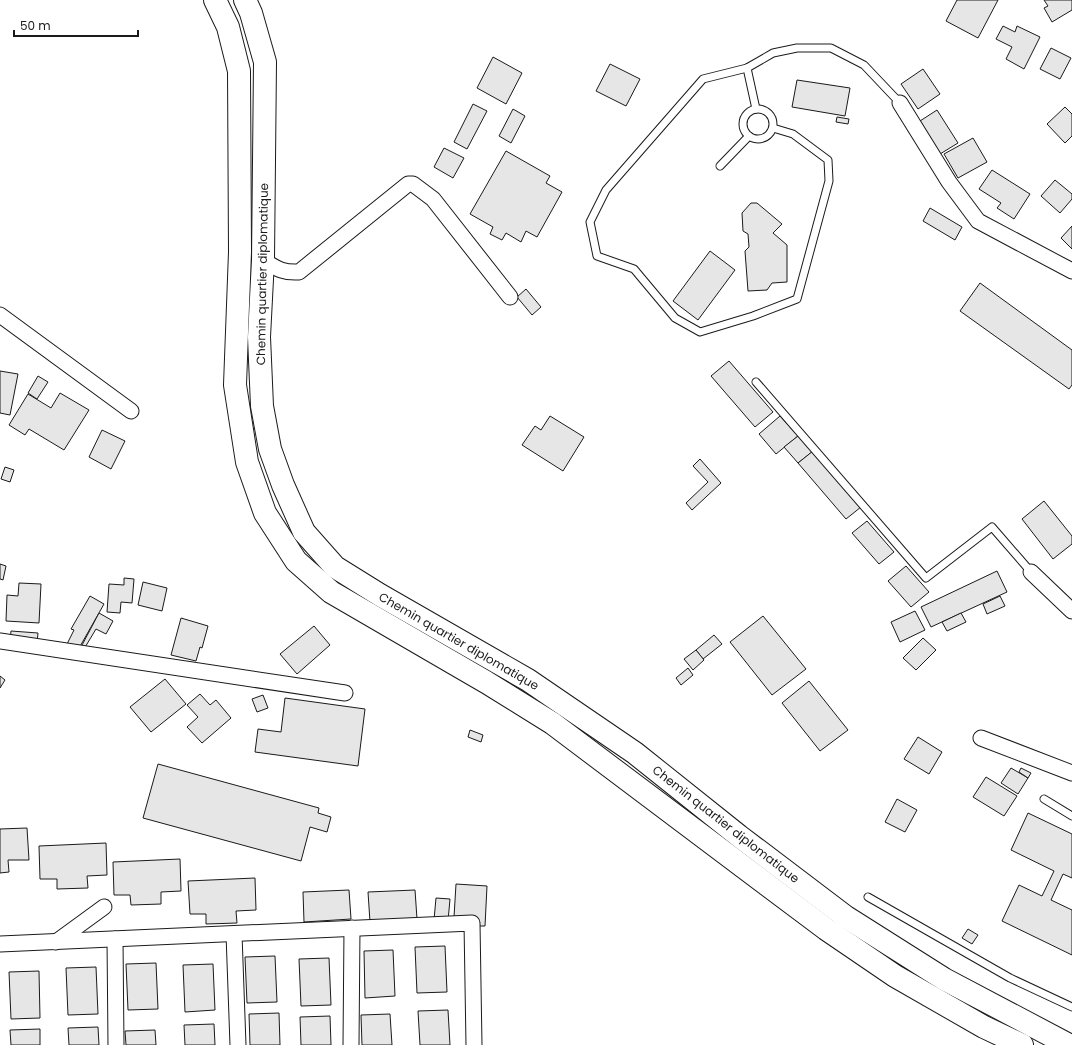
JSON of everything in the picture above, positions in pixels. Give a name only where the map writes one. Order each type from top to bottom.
[{"type":"highway","points":[[215,0],[228,27],[239,71],[240,252],[235,385],[250,470],[265,513],[296,561],[331,592],[486,682],[552,723],[826,929],[896,976],[984,1026],[1022,1045]]},
{"type":"highway","name":"Chemin quartier diplomatique","points":[[245,0],[251,13],[265,62],[262,260],[259,337],[262,406],[270,449],[283,485],[304,532],[335,567],[380,595],[528,680],[635,753],[739,836],[846,917],[944,979],[1069,1045]]},
{"type":"street","points":[[900,103],[949,182],[978,221],[1072,271]]},
{"type":"street","points":[[262,260],[280,271],[287,273],[299,272],[408,184],[413,184],[433,199],[510,297]]},
{"type":"street","points":[[0,315],[131,410]]},
{"type":"street","points":[[1031,572],[1072,611]]},
{"type":"street","points":[[0,641],[345,693]]},
{"type":"street","points":[[981,738],[1072,773]]},
{"type":"street","points":[[56,942],[104,907]]},
{"type":"street","points":[[0,944],[472,923],[474,1045]]},
{"type":"street","points":[[351,1045],[352,928]]},
{"type":"street","points":[[234,934],[238,1045]]},
{"type":"street","points":[[114,939],[116,1045]]},
{"type":"lane","points":[[773,128],[793,134],[828,160],[829,181],[796,299],[753,316],[700,332],[675,318],[634,268],[598,256],[590,222],[606,190],[703,78],[747,68],[773,53],[797,48],[830,48],[864,65],[900,103]]},
{"type":"lane","points":[[747,68],[756,109]]},
{"type":"lane","points":[[756,109],[761,109],[770,114],[774,123],[773,128],[771,133],[763,139],[753,138],[749,136],[743,128],[744,118],[747,113],[756,109]]},
{"type":"lane","points":[[720,166],[749,136]]},
{"type":"lane","points":[[756,382],[926,578],[992,527],[1031,572]]},
{"type":"lane","points":[[1044,799],[1072,816]]},
{"type":"lane","points":[[868,897],[1010,978],[1072,1007]]},
{"type":"building","points":[[957,0],[998,0],[978,38],[946,21]]},
{"type":"building","points":[[1044,0],[1072,0],[1072,10],[1052,22],[1044,8],[1048,6]]},
{"type":"building","points":[[1003,26],[1015,32],[1017,26],[1040,37],[1024,69],[1006,59],[1012,47],[996,39]]},
{"type":"building","points":[[1051,48],[1071,58],[1060,79],[1040,69]]},
{"type":"building","points":[[493,57],[522,73],[506,104],[477,88]]},
{"type":"building","points":[[610,64],[640,79],[626,106],[596,91]]},
{"type":"building","points":[[923,69],[940,94],[918,109],[901,84]]},
{"type":"building","points":[[797,80],[850,88],[845,116],[792,107]]},
{"type":"building","points":[[473,104],[487,111],[467,149],[454,142]]},
{"type":"building","points":[[1065,107],[1072,114],[1072,136],[1065,143],[1047,124]]},
{"type":"building","points":[[513,109],[525,116],[511,143],[499,136]]},
{"type":"building","points":[[937,110],[958,143],[940,154],[920,121]]},
{"type":"building","points":[[837,117],[849,119],[848,124],[836,122]]},
{"type":"building","points":[[973,138],[987,162],[958,178],[944,154]]},
{"type":"building","points":[[444,148],[464,158],[453,178],[434,167]]},
{"type":"building","points":[[506,151],[550,176],[546,183],[562,192],[537,237],[526,231],[521,242],[506,233],[502,240],[490,234],[493,227],[470,214]]},
{"type":"building","points":[[992,170],[1030,194],[1014,219],[997,208],[1001,203],[979,189]]},
{"type":"building","points":[[1055,180],[1072,194],[1072,199],[1060,213],[1041,196]]},
{"type":"building","points":[[751,203],[757,203],[782,224],[773,233],[787,245],[787,282],[772,283],[767,290],[748,291],[745,251],[749,247],[748,234],[743,231],[742,213]]},
{"type":"building","points":[[930,208],[962,227],[955,240],[923,221]]},
{"type":"building","points":[[1072,226],[1072,249],[1061,238]]},
{"type":"building","points":[[710,251],[735,270],[698,320],[673,301]]},
{"type":"building","points":[[980,283],[1072,350],[1072,385],[1069,389],[960,311]]},
{"type":"building","points":[[526,289],[541,307],[532,315],[517,297]]},
{"type":"building","points":[[729,361],[773,412],[755,427],[711,376]]},
{"type":"building","points":[[0,371],[18,374],[10,415],[0,413]]},
{"type":"building","points":[[38,376],[48,382],[37,399],[28,393]]},
{"type":"building","points":[[60,393],[89,410],[64,450],[29,429],[25,435],[9,425],[28,394],[51,408]]},
{"type":"building","points":[[550,416],[584,437],[563,471],[522,445],[535,426],[541,430]]},
{"type":"building","points":[[780,416],[798,436],[776,454],[759,434]]},
{"type":"building","points":[[102,430],[125,441],[111,469],[89,457]]},
{"type":"building","points":[[798,436],[812,452],[798,463],[784,447]]},
{"type":"building","points":[[813,451],[861,507],[846,519],[798,463]]},
{"type":"building","points":[[700,459],[721,483],[692,510],[686,503],[708,482],[693,466]]},
{"type":"building","points":[[5,467],[14,470],[10,482],[1,479]]},
{"type":"building","points":[[1044,501],[1072,536],[1072,544],[1053,559],[1022,519]]},
{"type":"building","points":[[867,521],[894,552],[879,564],[852,533]]},
{"type":"building","points":[[0,564],[6,566],[3,580],[0,579]]},
{"type":"building","points":[[906,566],[929,592],[911,607],[888,581]]},
{"type":"building","points":[[997,571],[1007,592],[931,627],[921,607]]},
{"type":"building","points":[[124,578],[134,579],[132,603],[121,602],[120,613],[107,612],[109,584],[124,585]]},
{"type":"building","points":[[143,582],[167,588],[162,611],[138,605]]},
{"type":"building","points":[[19,583],[41,584],[39,623],[6,621],[7,595],[18,596]]},
{"type":"building","points":[[90,596],[104,604],[78,650],[67,644],[74,630],[71,629]]},
{"type":"building","points":[[1000,596],[1005,606],[987,614],[983,604]]},
{"type":"building","points":[[915,611],[925,630],[900,642],[891,622]]},
{"type":"building","points":[[99,613],[113,621],[106,634],[96,629],[84,649],[81,647]]},
{"type":"building","points":[[961,613],[966,622],[947,631],[942,622]]},
{"type":"building","points":[[763,616],[806,669],[772,695],[730,642]]},
{"type":"building","points":[[181,618],[208,626],[202,648],[200,647],[196,661],[171,655]]},
{"type":"building","points":[[314,626],[330,645],[297,674],[280,654]]},
{"type":"building","points":[[11,631],[38,633],[37,643],[10,641]]},
{"type":"building","points":[[714,635],[722,644],[703,659],[696,650]]},
{"type":"building","points":[[923,638],[936,650],[916,670],[903,658]]},
{"type":"building","points":[[696,650],[704,660],[693,670],[684,659]]},
{"type":"building","points":[[688,668],[693,675],[681,685],[676,678]]},
{"type":"building","points":[[0,676],[5,680],[0,688]]},
{"type":"building","points":[[165,679],[186,704],[151,732],[130,707]]},
{"type":"building","points":[[809,681],[848,730],[820,751],[782,703]]},
{"type":"building","points":[[200,694],[210,705],[216,700],[231,718],[202,743],[187,727],[198,717],[187,705]]},
{"type":"building","points":[[263,695],[268,708],[257,712],[252,699]]},
{"type":"building","points":[[285,698],[365,709],[358,766],[255,752],[258,729],[281,732]]},
{"type":"building","points":[[470,730],[483,735],[481,742],[468,737]]},
{"type":"building","points":[[918,737],[942,752],[929,774],[904,759]]},
{"type":"building","points":[[158,764],[319,808],[318,813],[331,817],[327,832],[310,827],[301,861],[143,818]]},
{"type":"building","points":[[1011,768],[1028,778],[1018,794],[1001,783]]},
{"type":"building","points":[[1021,768],[1031,773],[1028,778],[1019,772]]},
{"type":"building","points":[[986,777],[1017,796],[1004,816],[973,797]]},
{"type":"building","points":[[897,799],[917,810],[905,832],[885,822]]},
{"type":"building","points":[[1028,813],[1072,834],[1072,878],[1063,874],[1051,900],[1072,910],[1072,955],[1002,921],[1019,885],[1042,896],[1054,871],[1011,850]]},
{"type":"building","points":[[27,828],[29,860],[8,860],[9,872],[0,873],[0,829]]},
{"type":"building","points":[[106,843],[107,875],[87,876],[88,888],[57,889],[57,879],[40,879],[39,846]]},
{"type":"building","points":[[180,859],[181,891],[161,892],[161,904],[131,905],[130,895],[114,895],[113,862]]},
{"type":"building","points":[[255,878],[256,910],[236,911],[237,923],[206,924],[206,914],[190,914],[188,881]]},
{"type":"building","points":[[456,884],[487,886],[485,926],[475,926],[454,917]]},
{"type":"building","points":[[349,890],[351,919],[304,922],[303,892]]},
{"type":"building","points":[[415,890],[417,919],[370,922],[368,892]]},
{"type":"building","points":[[436,898],[450,899],[448,921],[434,920]]},
{"type":"building","points":[[968,929],[978,935],[972,944],[962,938]]},
{"type":"building","points":[[445,946],[447,992],[417,993],[415,947]]},
{"type":"building","points":[[393,950],[395,996],[365,998],[364,951]]},
{"type":"building","points":[[275,956],[277,1002],[247,1003],[245,957]]},
{"type":"building","points":[[329,958],[331,1005],[301,1006],[299,959]]},
{"type":"building","points":[[156,963],[158,1009],[128,1010],[126,964]]},
{"type":"building","points":[[213,964],[215,1010],[185,1012],[183,965]]},
{"type":"building","points":[[96,967],[98,1014],[68,1015],[66,968]]},
{"type":"building","points":[[39,971],[40,1018],[11,1019],[9,972]]},
{"type":"building","points":[[448,1010],[450,1045],[420,1045],[418,1011]]},
{"type":"building","points":[[279,1013],[280,1045],[250,1045],[249,1014]]},
{"type":"building","points":[[390,1014],[392,1045],[362,1045],[361,1015]]},
{"type":"building","points":[[330,1016],[331,1045],[301,1045],[300,1017]]},
{"type":"building","points":[[214,1024],[215,1045],[185,1045],[184,1025]]},
{"type":"building","points":[[98,1027],[99,1045],[69,1045],[68,1028]]},
{"type":"building","points":[[40,1029],[40,1045],[11,1045],[10,1030]]},
{"type":"building","points":[[155,1030],[156,1045],[126,1045],[125,1031]]}]
